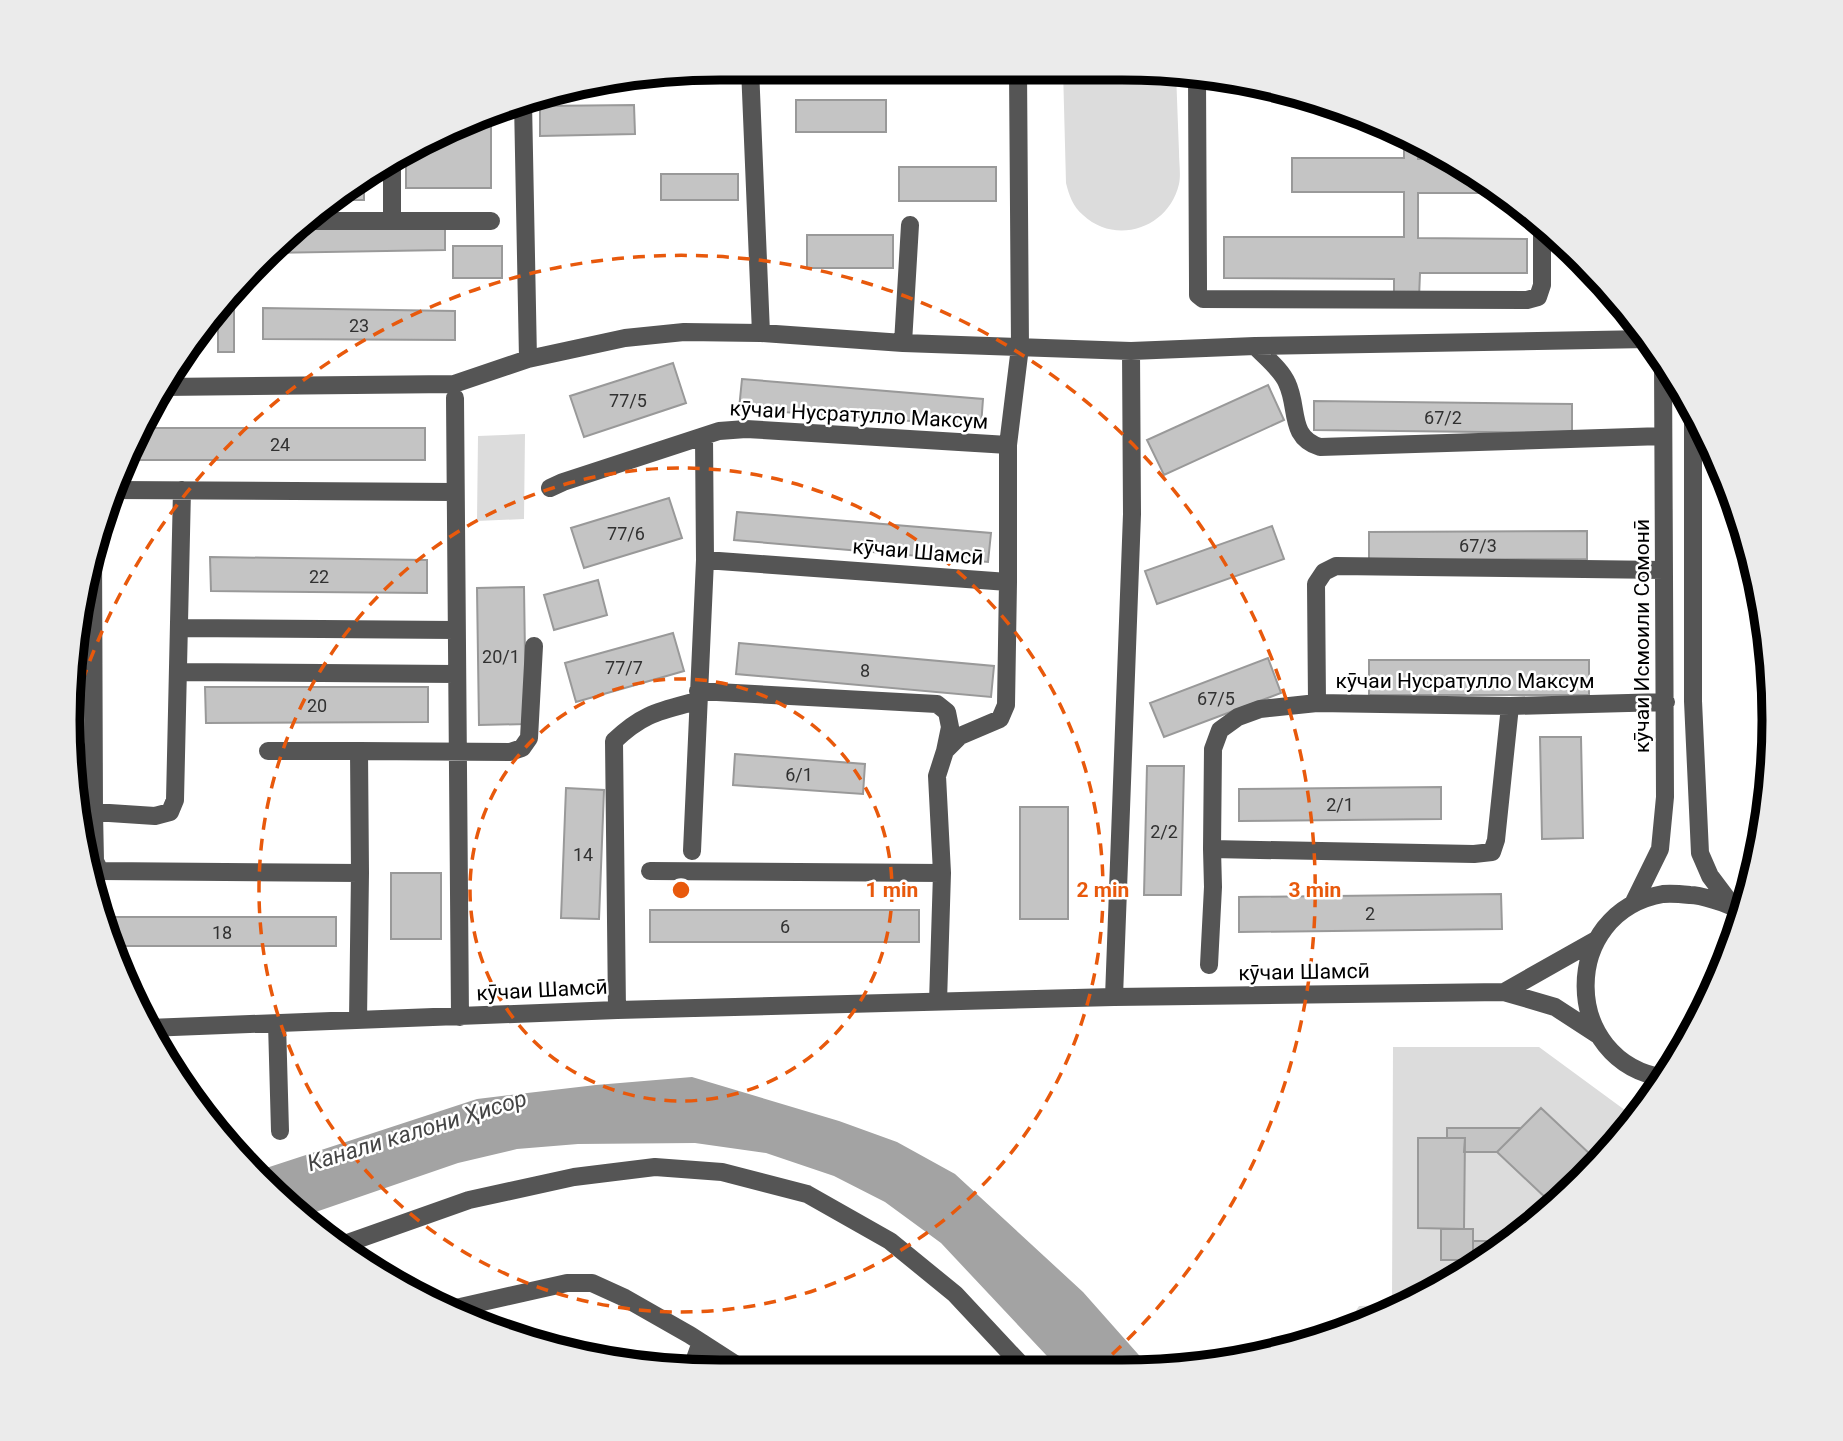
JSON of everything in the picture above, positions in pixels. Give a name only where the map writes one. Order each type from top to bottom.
[{"type":"street","points":[[750,80],[761,333]]},
{"type":"street","name":"кӯчаи Нусратулло Максум","points":[[1008,582],[1007,445],[1020,347],[1017,80]]},
{"type":"street","points":[[1197,85],[1198,295],[1203,299],[1527,300],[1538,297],[1542,285],[1542,237]]},
{"type":"street","points":[[523,112],[528,359]]},
{"type":"street","points":[[392,171],[392,221]]},
{"type":"street","points":[[321,221],[491,221]]},
{"type":"street","points":[[903,343],[910,225]]},
{"type":"street","points":[[174,387],[454,384],[528,359],[625,338],[684,332],[761,333],[903,343],[1131,351],[1255,346],[1636,339]]},
{"type":"street","points":[[1255,346],[1286,380],[1292,394],[1299,432],[1307,443],[1320,447],[1663,436]]},
{"type":"street","points":[[1114,998],[1132,514],[1131,351]]},
{"type":"street","name":"кӯчаи Исмоили Сомонӣ","points":[[1633,904],[1660,849],[1665,797],[1663,378]]},
{"type":"street","points":[[455,398],[460,1017]]},
{"type":"street","name":"кӯчаи Нусратулло Максум","points":[[550,488],[719,431],[746,429],[1007,445]]},
{"type":"street","points":[[1693,431],[1693,701],[1700,853],[1710,876],[1734,908]]},
{"type":"street","points":[[692,850],[705,559],[704,437]]},
{"type":"street","points":[[124,490],[455,492]]},
{"type":"street","points":[[94,812],[155,816],[170,812],[175,800],[183,490]]},
{"type":"street","name":"кӯчаи Шамсӣ","points":[[705,559],[1008,582],[1006,705],[1000,719],[960,736],[945,751]]},
{"type":"street","name":"кӯчаи Нусратулло Максум","points":[[1664,570],[1336,566],[1324,572],[1316,584],[1317,703],[1510,706],[1666,702]]},
{"type":"street","points":[[93,595],[95,853]]},
{"type":"street","points":[[179,628],[456,631]]},
{"type":"street","points":[[268,751],[457,752],[510,751],[522,748],[529,738],[534,646]]},
{"type":"street","points":[[178,672],[456,674]]},
{"type":"street","points":[[617,1010],[614,741],[630,726],[648,715],[698,696],[937,704],[947,712],[950,727],[937,776],[942,873],[938,1002]]},
{"type":"street","points":[[1209,965],[1213,887],[1213,749],[1220,730],[1238,717],[1260,709],[1317,703]]},
{"type":"street","name":"кӯчаи Нусратулло Максум","points":[[1212,849],[1474,854],[1492,852],[1496,840],[1510,706]]},
{"type":"street","points":[[358,1020],[359,751]]},
{"type":"street","points":[[98,866],[100,871],[360,873]]},
{"type":"street","points":[[650,871],[942,873]]},
{"type":"street","name":"кӯчаи Шамсӣ","points":[[1653,1078],[1612,1053],[1598,1035],[1588,1012],[1584,988],[1587,963],[1596,940],[1612,919],[1633,904],[1664,894],[1696,895],[1733,911]]},
{"type":"street","name":"кӯчаи Шамсӣ","points":[[1504,992],[1596,940]]},
{"type":"street","name":"кӯчаи Шамсӣ","points":[[159,1028],[617,1010],[1504,992],[1555,1007],[1598,1035]]},
{"type":"street","points":[[277,1023],[281,1131]]},
{"type":"street","points":[[350,1242],[469,1200],[574,1177],[655,1167],[722,1172],[807,1194],[890,1241],[955,1294],[1017,1360]]},
{"type":"street","points":[[464,1306],[567,1283],[592,1283],[625,1298],[729,1360]]},
{"type":"street","points":[[695,1359],[701,1342]]},
{"type":"shaded area","points":[[1063,80],[1176,83],[1180,180],[1173,199],[1164,212],[1140,228],[1111,229],[1096,224],[1080,212],[1074,205],[1066,183]]},
{"type":"shaded area","points":[[525,434],[524,519],[477,521],[478,436]]},
{"type":"shaded area","points":[[1393,1047],[1539,1047],[1628,1112],[1575,1173],[1512,1228],[1442,1275],[1392,1300]]},
{"type":"shaded area","points":[[1381,1305],[1351,1318],[1359,1306]]},
{"type":"water","name":"Канали калони Ҳисор","points":[[692,1077],[839,1121],[897,1142],[955,1174],[1083,1292],[1143,1360],[1051,1360],[941,1243],[885,1202],[834,1176],[766,1153],[695,1143],[578,1144],[517,1149],[458,1163],[313,1213],[264,1169],[477,1099]]},
{"type":"building","points":[[796,100],[886,100],[886,132],[796,132]]},
{"type":"building","points":[[634,105],[635,134],[540,136],[542,106]]},
{"type":"building","points":[[491,123],[491,188],[406,188],[406,163]]},
{"type":"building","points":[[1404,146],[1418,153],[1418,159],[1429,159],[1485,193],[1418,193],[1418,238],[1527,239],[1527,273],[1420,273],[1419,298],[1394,298],[1394,279],[1224,278],[1224,237],[1404,237],[1404,192],[1292,192],[1292,158],[1404,158]]},
{"type":"building","points":[[899,167],[996,167],[996,201],[899,201]]},
{"type":"building","points":[[661,174],[738,174],[738,200],[661,200]]},
{"type":"building","points":[[364,189],[364,200],[349,200]]},
{"type":"building","points":[[445,218],[445,250],[284,253],[323,220]]},
{"type":"building","points":[[807,235],[893,235],[893,268],[807,268]]},
{"type":"building","points":[[453,246],[502,246],[502,278],[453,278]]},
{"type":"building","points":[[234,305],[234,352],[218,352],[218,325]]},
{"type":"building","points":[[263,308],[455,311],[455,340],[263,339]]},
{"type":"building","points":[[673,363],[686,403],[584,437],[570,396]]},
{"type":"building","points":[[742,379],[983,399],[981,426],[739,409]]},
{"type":"building","points":[[1268,385],[1284,420],[1164,475],[1147,440]]},
{"type":"building","points":[[1314,401],[1572,404],[1572,433],[1314,430]]},
{"type":"building","points":[[152,428],[425,428],[425,460],[136,460]]},
{"type":"building","points":[[669,498],[682,538],[584,568],[571,528]]},
{"type":"building","points":[[737,512],[991,533],[988,562],[734,540]]},
{"type":"building","points":[[1272,526],[1284,559],[1157,604],[1145,571]]},
{"type":"building","points":[[1587,531],[1587,559],[1369,560],[1369,532]]},
{"type":"building","points":[[210,557],[427,560],[427,593],[211,591]]},
{"type":"building","points":[[598,580],[607,615],[554,630],[544,595]]},
{"type":"building","points":[[524,587],[526,724],[479,725],[477,588]]},
{"type":"building","points":[[673,633],[684,671],[576,702],[565,663]]},
{"type":"building","points":[[739,643],[994,666],[991,697],[736,674]]},
{"type":"building","points":[[1268,658],[1281,693],[1164,737],[1150,703]]},
{"type":"building","points":[[1369,660],[1589,660],[1589,695],[1369,695]]},
{"type":"building","points":[[205,687],[428,687],[428,722],[206,723]]},
{"type":"building","points":[[1540,737],[1581,737],[1583,838],[1542,839]]},
{"type":"building","points":[[735,754],[865,764],[863,794],[733,785]]},
{"type":"building","points":[[1147,766],[1184,766],[1181,895],[1144,895]]},
{"type":"building","points":[[1441,787],[1441,819],[1239,821],[1239,789]]},
{"type":"building","points":[[566,788],[604,790],[599,919],[561,918]]},
{"type":"building","points":[[1020,807],[1068,807],[1068,919],[1020,919]]},
{"type":"building","points":[[391,873],[441,873],[441,939],[391,939]]},
{"type":"building","points":[[1501,894],[1502,929],[1239,932],[1239,897]]},
{"type":"building","points":[[650,910],[919,910],[919,942],[650,942]]},
{"type":"building","points":[[111,917],[336,917],[336,946],[122,946]]},
{"type":"building","points":[[1541,1108],[1591,1155],[1547,1199],[1497,1152]]},
{"type":"building","points":[[1447,1128],[1521,1128],[1497,1152],[1464,1152],[1465,1138],[1447,1138]]},
{"type":"building","points":[[1418,1138],[1465,1138],[1464,1229],[1418,1228]]},
{"type":"building","points":[[1441,1229],[1473,1229],[1473,1256],[1467,1260],[1441,1260]]},
{"type":"building","points":[[1473,1241],[1494,1241],[1478,1253],[1473,1256]]}]
